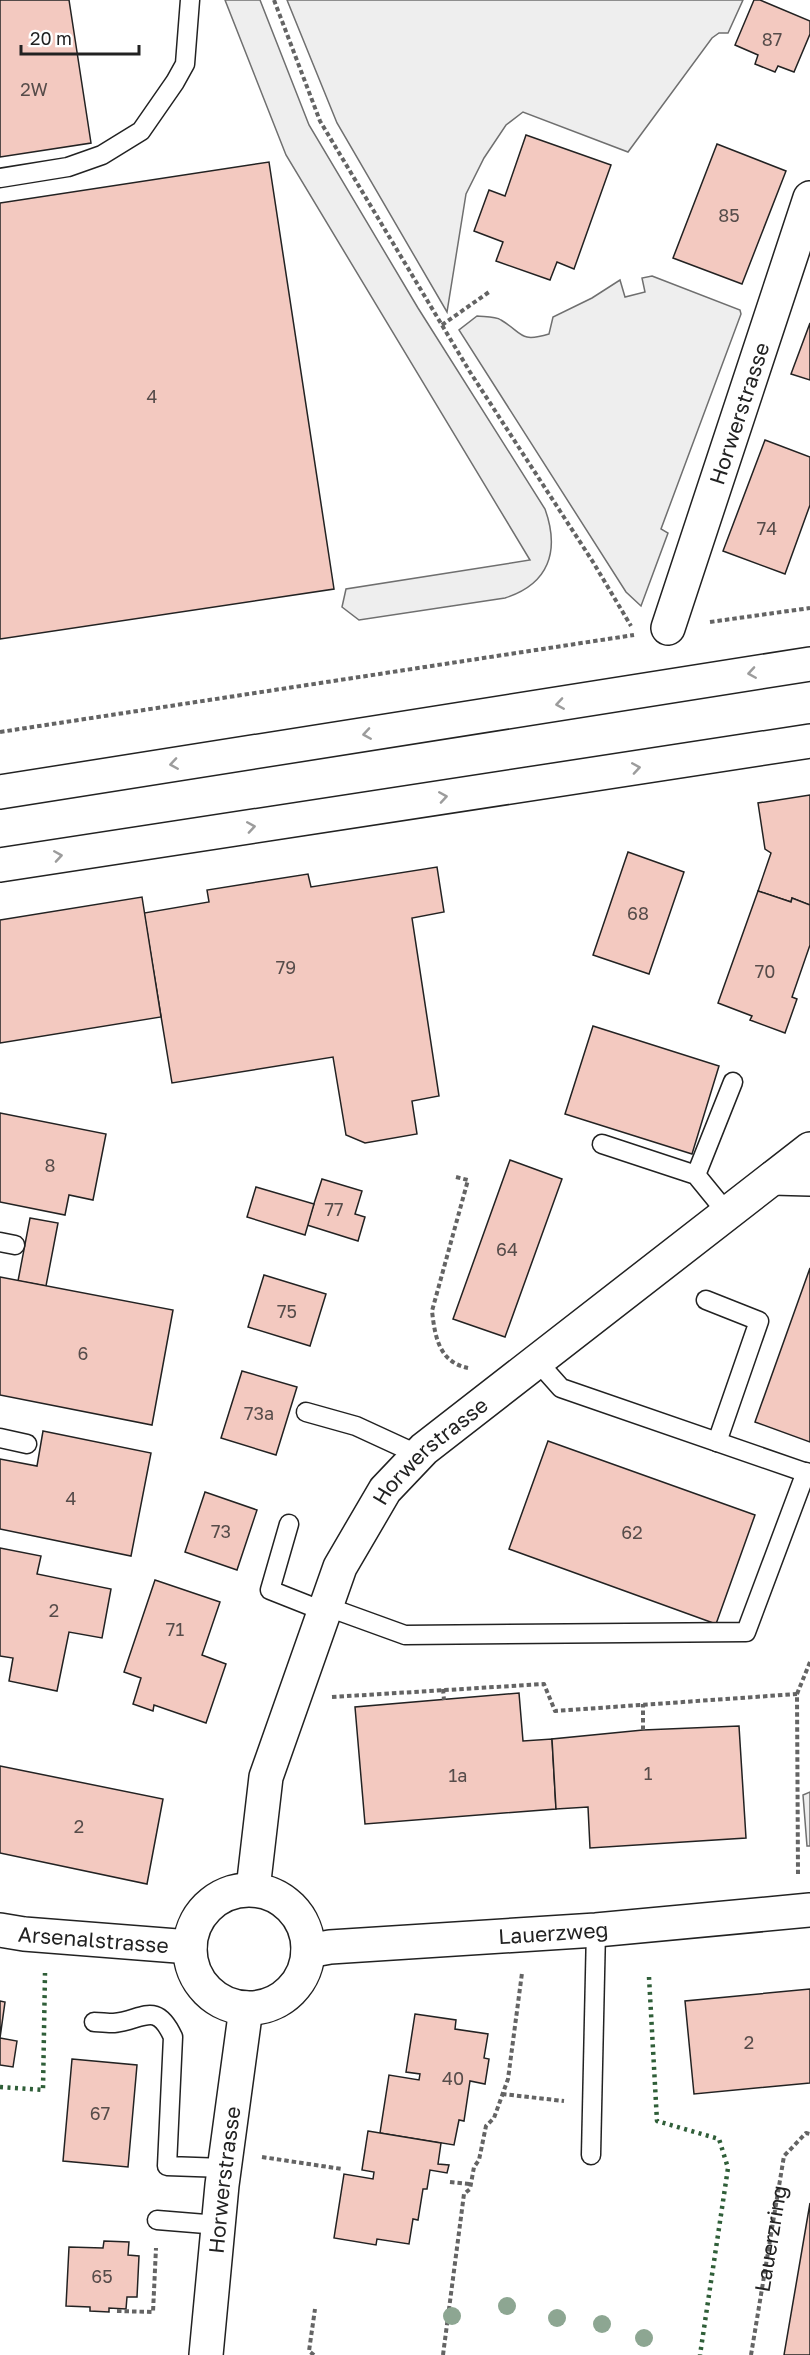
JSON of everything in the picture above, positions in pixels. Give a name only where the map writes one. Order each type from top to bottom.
[{"type":"main road","name":"Horwerstrasse","points":[[668,628],[808,210]]},
{"type":"main road","points":[[0,792],[810,664]]},
{"type":"main road","points":[[0,865],[810,741]]},
{"type":"main road","name":"Horwerstrasse","points":[[253,1889],[266,1777],[340,1567],[385,1490],[419,1455],[810,1149]]},
{"type":"main road","points":[[773,1178],[810,1179]]},
{"type":"main road","points":[[253,1889],[279,1898],[299,1916],[306,1933],[308,1951],[304,1971],[299,1981],[285,1996],[267,2005],[246,2008],[221,2001],[206,1989],[195,1973],[190,1947],[192,1932],[199,1917],[209,1905],[230,1893],[253,1889]]},
{"type":"main road","name":"Lauerzweg","points":[[308,1951],[330,1947],[596,1930],[804,1911]]},
{"type":"main road","name":"Arsenalstrasse","points":[[0,1930],[24,1934],[190,1947]]},
{"type":"main road","name":"Horwerstrasse","points":[[206,2355],[218,2225],[246,2008]]},
{"type":"lane","points":[[0,178],[68,167],[102,155],[141,131],[176,82],[185,64],[190,0]]},
{"type":"lane","points":[[696,1175],[733,1082]]},
{"type":"lane","points":[[602,1144],[696,1175],[727,1213]]},
{"type":"lane","points":[[706,1300],[759,1321],[717,1442]]},
{"type":"lane","points":[[289,1524],[270,1590],[405,1635],[746,1632],[808,1473],[561,1388],[537,1361]]},
{"type":"lane","points":[[306,1412],[356,1426],[419,1455]]},
{"type":"lane","points":[[0,1438],[27,1444]]},
{"type":"lane","points":[[591,2155],[596,1930]]},
{"type":"lane","points":[[94,2022],[115,2023],[154,2014],[166,2021],[173,2037],[167,2166],[225,2168]]},
{"type":"lane","points":[[156,2220],[218,2225]]},
{"type":"path","points":[[0,732],[636,634],[442,325],[320,121],[274,0]]},
{"type":"path","points":[[442,325],[489,292]]},
{"type":"path","points":[[668,628],[810,608]]},
{"type":"path","points":[[456,1177],[468,1180],[432,1311],[434,1332],[439,1348],[446,1357],[458,1366],[475,1369]]},
{"type":"path","points":[[804,1911],[797,1694],[810,1662]]},
{"type":"path","points":[[292,1700],[544,1684],[555,1711],[797,1694]]},
{"type":"path","points":[[442,1689],[444,1700]]},
{"type":"path","points":[[643,1704],[643,1730]]},
{"type":"path","points":[[443,2355],[464,2194],[470,2189],[486,2126],[494,2118],[508,2079],[523,1970]]},
{"type":"path","points":[[502,2094],[592,2104]]},
{"type":"path","name":"Lauerzring","points":[[751,2355],[784,2156],[806,2133],[810,2134]]},
{"type":"path","points":[[258,2156],[342,2169]]},
{"type":"path","points":[[450,2182],[470,2184]]},
{"type":"path","points":[[117,2311],[153,2312],[156,2220]]},
{"type":"path","points":[[314,2355],[309,2351],[315,2309]]},
{"type":"shaded area","points":[[225,0],[260,0],[309,125],[418,308],[545,509],[549,524],[551,552],[541,575],[520,592],[505,598],[359,620],[342,607],[346,589],[530,560],[286,155]]},
{"type":"shaded area","points":[[287,0],[743,0],[728,33],[719,33],[712,38],[628,152],[523,112],[506,125],[484,158],[466,194],[447,312],[337,123]]},
{"type":"shaded area","points":[[652,276],[740,310],[741,314],[661,529],[668,533],[641,606],[626,592],[459,330],[477,316],[493,317],[526,337],[539,337],[549,334],[553,317],[592,298],[620,280],[625,297],[645,292],[642,278]]},
{"type":"shaded area","points":[[810,1792],[810,1846],[807,1846],[803,1795]]},
{"type":"building","points":[[0,0],[69,0],[91,143],[0,157]]},
{"type":"building","points":[[754,0],[760,0],[810,21],[810,34],[794,72],[778,66],[775,72],[755,64],[758,55],[735,45]]},
{"type":"building","points":[[526,135],[611,165],[574,269],[557,262],[550,280],[496,261],[503,242],[474,231],[489,190],[505,196]]},
{"type":"building","points":[[717,144],[786,171],[742,284],[673,258]]},
{"type":"building","points":[[269,162],[334,589],[0,639],[0,203]]},
{"type":"building","points":[[810,323],[810,380],[791,374]]},
{"type":"building","points":[[765,440],[810,457],[810,505],[785,574],[723,551]]},
{"type":"building","points":[[810,795],[810,905],[792,898],[791,902],[758,891],[771,853],[765,849],[758,803]]},
{"type":"building","points":[[628,852],[684,872],[649,974],[593,955]]},
{"type":"building","points":[[437,867],[444,912],[412,918],[439,1096],[412,1101],[417,1134],[365,1143],[346,1135],[333,1057],[172,1083],[144,913],[209,902],[207,890],[308,874],[311,887]]},
{"type":"building","points":[[758,891],[791,902],[792,898],[810,905],[810,945],[792,997],[797,999],[785,1033],[750,1020],[752,1016],[718,1003]]},
{"type":"building","points":[[142,897],[161,1017],[0,1043],[0,920]]},
{"type":"building","points":[[593,1026],[719,1066],[692,1154],[565,1114]]},
{"type":"building","points":[[0,1113],[106,1134],[93,1200],[69,1195],[65,1215],[0,1202]]},
{"type":"building","points":[[510,1160],[562,1179],[505,1337],[453,1319]]},
{"type":"building","points":[[322,1179],[362,1191],[355,1214],[365,1217],[358,1241],[307,1225]]},
{"type":"building","points":[[256,1187],[314,1204],[305,1235],[247,1217]]},
{"type":"building","points":[[30,1218],[58,1223],[46,1286],[18,1281]]},
{"type":"building","points":[[810,1268],[810,1442],[755,1422]]},
{"type":"building","points":[[264,1275],[326,1294],[310,1346],[248,1327]]},
{"type":"building","points":[[0,1277],[173,1310],[152,1425],[0,1395]]},
{"type":"building","points":[[242,1371],[297,1387],[276,1455],[221,1438]]},
{"type":"building","points":[[43,1431],[151,1453],[131,1556],[0,1529],[0,1459],[37,1466]]},
{"type":"building","points":[[548,1441],[755,1515],[716,1624],[509,1549]]},
{"type":"building","points":[[205,1492],[257,1510],[237,1570],[185,1552]]},
{"type":"building","points":[[0,1548],[41,1556],[37,1574],[111,1589],[102,1638],[69,1632],[57,1691],[9,1681],[13,1658],[0,1656]]},
{"type":"building","points":[[155,1580],[220,1602],[202,1655],[226,1664],[206,1723],[154,1705],[153,1711],[133,1704],[141,1678],[124,1672]]},
{"type":"building","points":[[519,1693],[523,1741],[552,1739],[556,1809],[365,1824],[355,1707]]},
{"type":"building","points":[[739,1726],[746,1838],[590,1848],[588,1807],[556,1809],[552,1739],[643,1730]]},
{"type":"building","points":[[0,1766],[163,1799],[147,1884],[0,1853]]},
{"type":"building","points":[[810,1989],[810,2083],[694,2094],[685,2001]]},
{"type":"building","points":[[0,2001],[5,2002],[0,2038]]},
{"type":"building","points":[[415,2014],[456,2020],[455,2029],[488,2034],[484,2058],[489,2059],[485,2084],[470,2081],[464,2121],[459,2120],[454,2145],[380,2133],[389,2075],[419,2080],[420,2074],[406,2072]]},
{"type":"building","points":[[0,2038],[17,2041],[13,2067],[0,2065]]},
{"type":"building","points":[[72,2059],[137,2065],[128,2167],[63,2161]]},
{"type":"building","points":[[368,2131],[441,2143],[438,2164],[449,2165],[447,2173],[430,2170],[427,2189],[423,2189],[418,2220],[413,2219],[409,2244],[377,2239],[376,2245],[334,2238],[344,2174],[373,2179],[374,2172],[362,2170]]},
{"type":"building","points":[[810,2203],[810,2355],[784,2355]]},
{"type":"building","points":[[104,2241],[129,2242],[128,2255],[139,2256],[137,2297],[127,2297],[126,2309],[109,2308],[109,2312],[90,2311],[90,2307],[66,2306],[69,2247],[103,2248]]},
{"type":"hedge","points":[[0,2087],[43,2090],[45,1973]]},
{"type":"hedge","points":[[649,1977],[657,2121],[719,2139],[728,2168],[700,2355]]}]
